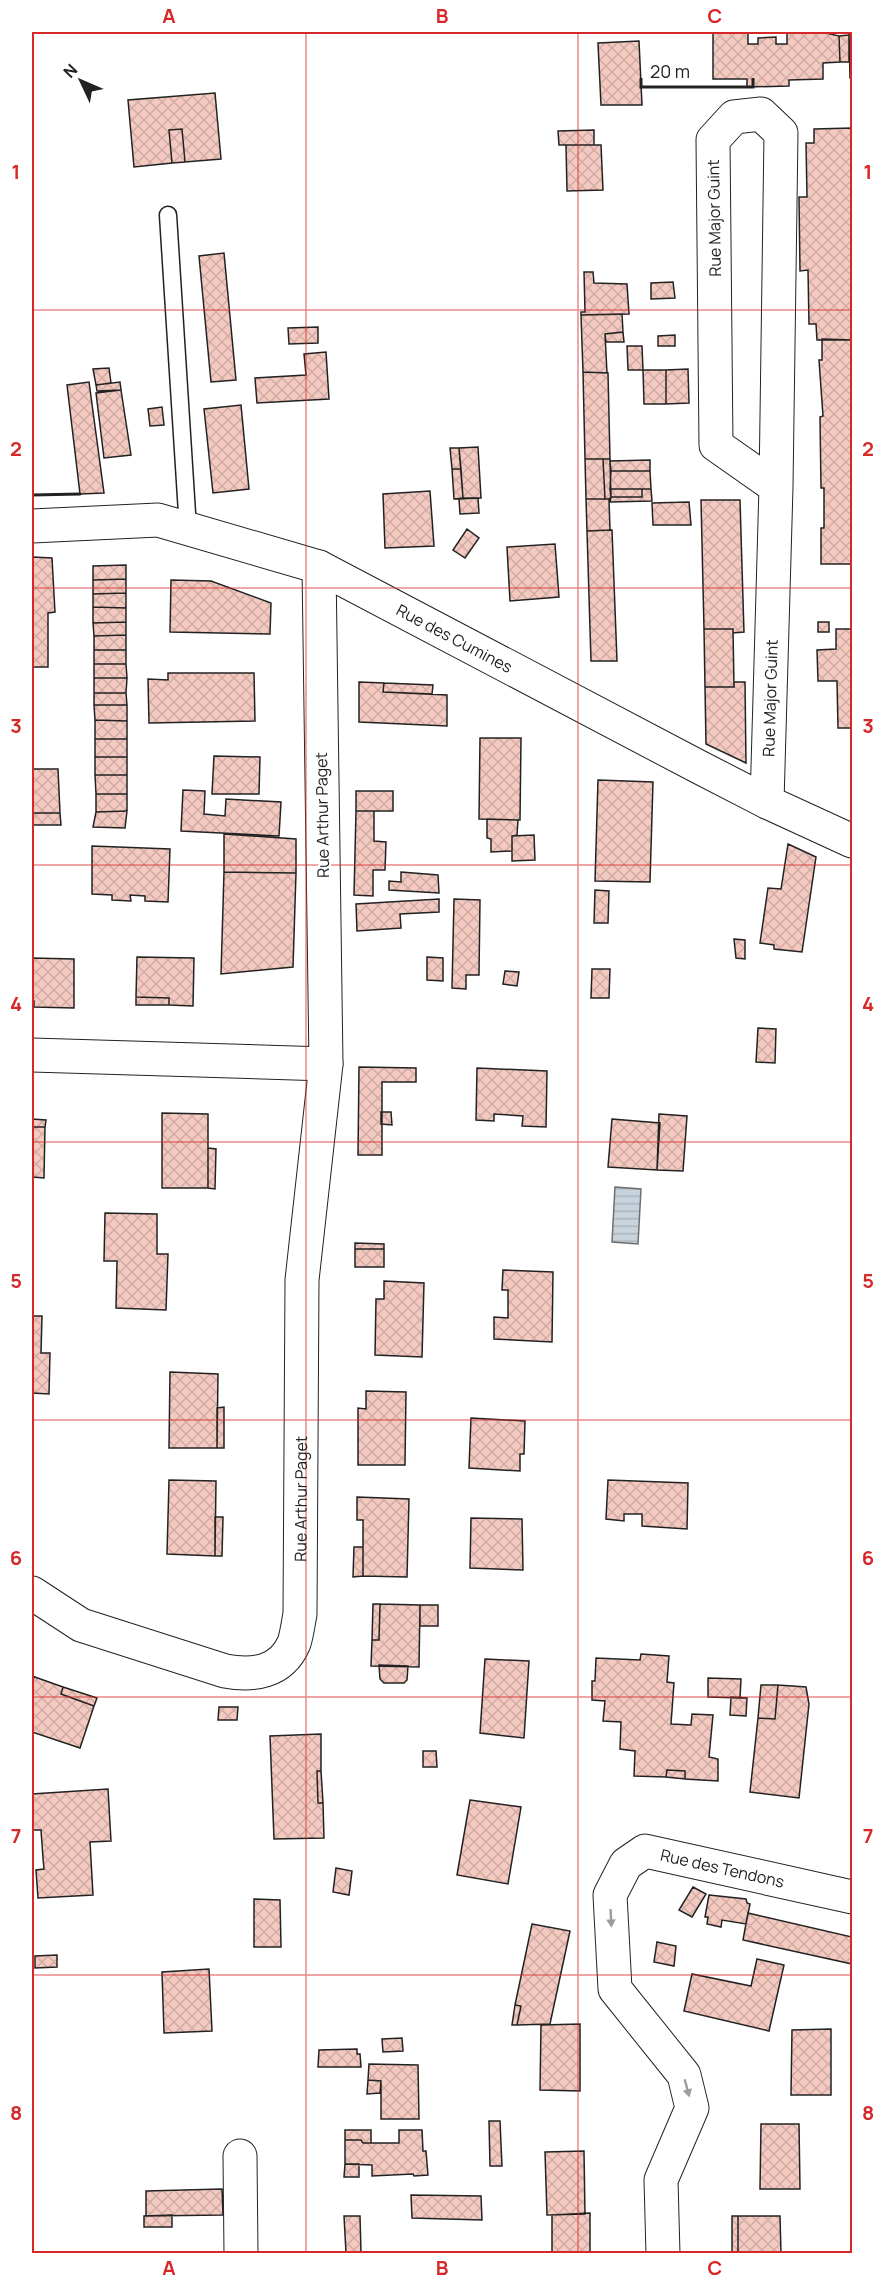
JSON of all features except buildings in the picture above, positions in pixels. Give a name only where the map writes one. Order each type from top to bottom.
[{"type":"street","name":"Rue Major Guint","points":[[767,802],[776,487],[781,133],[761,114],[734,117],[713,140],[716,445],[776,487]]},
{"type":"street","name":"Rue des Cumines","points":[[32,526],[159,520],[319,567],[767,802],[852,841]]},
{"type":"street","name":"Rue Arthur Paget","points":[[32,1593],[81,1625],[225,1671],[247,1675],[276,1666],[293,1644],[300,1614],[302,1280],[326,1064],[319,567]]},
{"type":"street","points":[[32,1055],[326,1064]]},
{"type":"street","name":"Rue des Tendons","points":[[663,2253],[661,2180],[692,2108],[684,2074],[615,1989],[610,1895],[626,1864],[645,1851],[852,1897]]},
{"type":"street","points":[[240,2157],[241,2253]]},
{"type":"lane","points":[[168,215],[188,529]]},
{"type":"shaded area","points":[[615,1187],[641,1189],[638,1244],[612,1242]]},
{"type":"wall","points":[[32,495],[80,494]]}]
